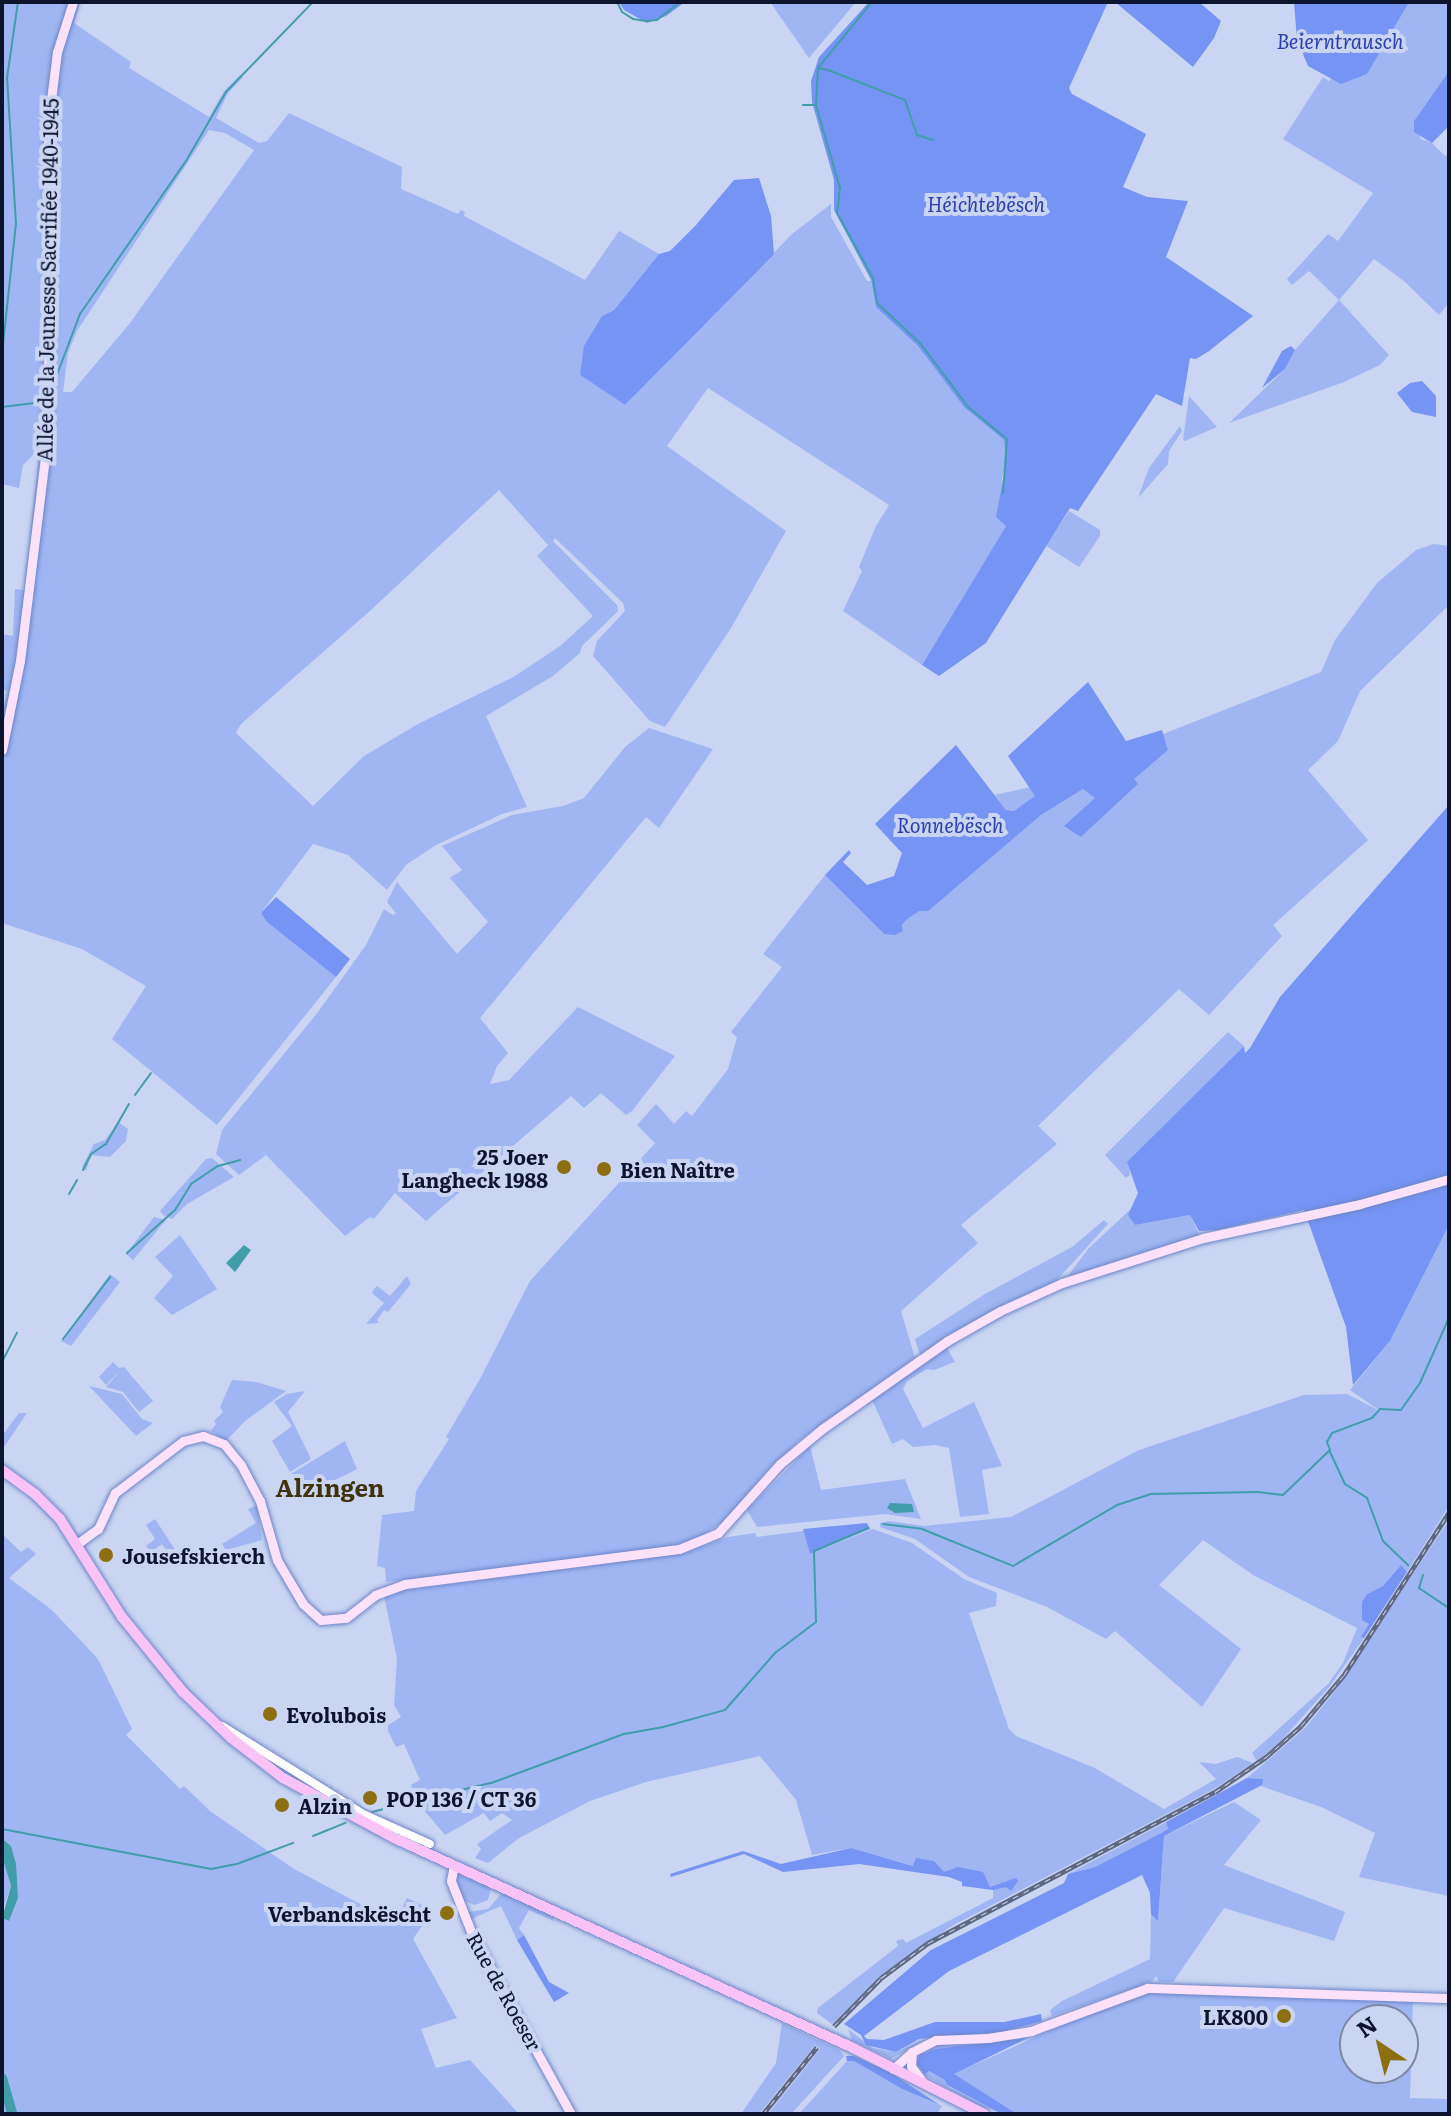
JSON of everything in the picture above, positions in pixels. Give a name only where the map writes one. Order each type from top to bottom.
[{"type":"main road","name":"Allée de la Jeunesse Sacrifiée 1940-1945","points":[[2,750],[20,661],[37,541],[48,392],[49,112],[57,52],[73,2]]},
{"type":"main road","points":[[77,1544],[98,1529],[115,1493],[183,1441],[203,1436],[224,1444],[239,1462],[260,1501],[277,1560],[308,1611],[321,1620],[346,1618],[375,1595],[395,1587],[679,1549],[704,1541],[731,1521],[797,1448],[947,1341],[1000,1311],[1062,1283],[1203,1238],[1360,1204],[1449,1179]]},
{"type":"main road","points":[[2,1470],[43,1501],[77,1544],[135,1634],[214,1723],[283,1778],[335,1808],[984,2114]]},
{"type":"main road","name":"Rue de Roeser","points":[[454,1865],[451,1881],[472,1934],[571,2114]]},
{"type":"main road","points":[[893,2069],[912,2052],[936,2040],[988,2038],[1031,2031],[1130,1992],[1158,1986],[1449,1998]]},
{"type":"main road","points":[[912,2052],[911,2066],[926,2085]]},
{"type":"street","points":[[214,1723],[365,1815],[430,1844]]},
{"type":"street","points":[[283,1778],[290,1767]]},
{"type":"shaded area","points":[[2,2],[80,2],[74,23],[131,62],[129,68],[209,117],[224,91],[240,75],[243,77],[228,93],[216,118],[259,143],[267,141],[289,113],[402,167],[401,189],[458,214],[461,210],[465,212],[464,216],[585,280],[619,231],[659,254],[614,310],[602,316],[580,375],[625,405],[792,234],[831,204],[831,217],[867,281],[871,281],[876,307],[918,346],[964,407],[1004,440],[1006,464],[1002,478],[1006,526],[922,665],[843,611],[862,571],[859,567],[876,526],[889,505],[708,388],[667,446],[786,531],[731,628],[665,727],[650,721],[593,656],[597,641],[625,611],[623,603],[555,538],[553,541],[617,605],[618,611],[582,646],[580,653],[553,676],[486,716],[527,807],[502,814],[436,845],[406,865],[387,890],[348,855],[313,844],[261,913],[267,922],[336,977],[217,1125],[112,1039],[146,986],[82,949],[2,923],[2,716],[7,691],[2,689],[2,634],[13,636],[15,589],[24,590],[39,455],[34,454],[23,465],[19,488],[2,484]],"holes":[[[209,130],[225,133],[254,150],[130,323],[72,392],[63,392],[68,353],[77,331]],[[499,490],[548,545],[537,556],[593,616],[560,646],[515,676],[418,724],[364,756],[313,806],[236,733],[241,724],[370,611]]]},
{"type":"shaded area","points":[[770,2],[856,2],[809,58]]},
{"type":"shaded area","points":[[1409,2],[1449,2],[1449,71],[1414,121],[1421,139],[1432,143],[1445,156],[1449,153],[1449,303],[1439,315],[1404,281],[1374,259],[1339,300],[1309,271],[1292,285],[1287,279],[1328,234],[1338,241],[1373,193],[1283,139],[1323,77],[1329,81]]},
{"type":"shaded area","points":[[1339,300],[1389,355],[1380,365],[1344,382],[1229,423],[1285,369],[1295,350]]},
{"type":"shaded area","points":[[1189,396],[1217,427],[1185,441],[1183,440]]},
{"type":"shaded area","points":[[1180,426],[1182,431],[1169,451],[1168,464],[1138,498],[1149,468]]},
{"type":"shaded area","points":[[1069,511],[1100,530],[1100,536],[1079,567],[1046,546]]},
{"type":"shaded area","points":[[1434,544],[1449,546],[1449,605],[1360,691],[1338,741],[1308,770],[1368,840],[1273,925],[1282,936],[1209,1015],[1179,989],[1038,1126],[1057,1144],[961,1225],[978,1243],[901,1311],[915,1358],[801,1439],[772,1465],[724,1521],[699,1538],[677,1546],[386,1582],[385,1568],[377,1566],[382,1515],[414,1511],[416,1491],[449,1439],[446,1437],[530,1281],[655,1143],[637,1125],[656,1104],[674,1124],[686,1111],[692,1116],[728,1069],[737,1037],[731,1032],[782,967],[763,954],[825,875],[884,934],[903,931],[902,925],[906,920],[1041,815],[1083,789],[1096,798],[1072,830],[1081,837],[1138,784],[1133,779],[1168,750],[1163,734],[1321,672],[1335,640],[1377,583],[1416,550]]},
{"type":"shaded area","points":[[649,728],[713,749],[659,828],[646,817],[480,1018],[508,1053],[497,1066],[490,1084],[509,1080],[578,1007],[675,1056],[632,1111],[626,1115],[601,1093],[584,1108],[571,1096],[426,1221],[395,1193],[374,1219],[370,1217],[345,1236],[266,1155],[239,1175],[216,1154],[222,1130],[318,1012],[366,945],[384,909],[393,915],[396,913],[387,902],[397,882],[457,954],[488,922],[450,878],[462,870],[442,846],[512,815],[563,806],[584,798],[625,747]]},
{"type":"shaded area","points":[[1030,787],[1036,796],[1014,811],[1006,810],[995,795]]},
{"type":"shaded area","points":[[1228,1032],[1244,1046],[1128,1162],[1130,1175],[1126,1178],[1105,1155]]},
{"type":"shaded area","points":[[118,1122],[128,1129],[126,1141],[110,1157],[91,1155],[86,1171],[82,1167],[94,1144],[105,1140]]},
{"type":"shaded area","points":[[212,1158],[234,1177],[187,1204],[172,1219],[163,1215],[160,1211],[206,1159]]},
{"type":"shaded area","points":[[1132,1208],[1128,1215],[1135,1225],[1190,1215],[1200,1236],[1068,1276],[1088,1249]]},
{"type":"shaded area","points":[[154,1217],[166,1220],[133,1260],[126,1254]]},
{"type":"shaded area","points":[[1104,1220],[1108,1224],[1056,1281],[920,1355],[915,1339],[985,1294],[1072,1247]]},
{"type":"shaded area","points":[[1449,1225],[1449,1506],[1407,1572],[1400,1566],[1383,1586],[1367,1594],[1369,1624],[1364,1638],[1330,1686],[1281,1741],[1257,1761],[1252,1753],[1328,1684],[1343,1663],[1357,1628],[1253,1575],[1203,1540],[1159,1585],[1241,1649],[1202,1707],[1115,1631],[1106,1639],[1047,1607],[969,1577],[915,1539],[880,1527],[880,1523],[889,1521],[924,1526],[1011,1517],[1139,1450],[1304,1395],[1347,1394],[1380,1411],[1350,1390],[1390,1341]]},
{"type":"shaded area","points":[[180,1235],[217,1289],[172,1315],[154,1298],[173,1276],[155,1257]]},
{"type":"shaded area","points":[[244,1245],[251,1250],[235,1272],[226,1263]]},
{"type":"shaded area","points":[[110,1274],[120,1282],[71,1346],[61,1341]]},
{"type":"shaded area","points":[[407,1276],[411,1284],[388,1312],[384,1310],[377,1320],[379,1323],[366,1324],[384,1303],[372,1293],[374,1289],[377,1286],[390,1296]]},
{"type":"shaded area","points":[[947,1348],[955,1362],[934,1370],[927,1369],[907,1381],[903,1389],[923,1428],[974,1402],[1002,1466],[982,1470],[989,1514],[960,1517],[949,1448],[935,1445],[913,1447],[903,1439],[892,1444],[872,1400]]},
{"type":"shaded area","points":[[113,1362],[119,1368],[124,1367],[153,1401],[139,1412],[123,1392],[106,1387],[121,1370],[106,1385],[99,1377]]},
{"type":"shaded area","points":[[232,1380],[256,1382],[286,1391],[245,1421],[226,1441],[211,1431],[216,1424],[214,1421],[223,1412],[220,1407]]},
{"type":"shaded area","points":[[89,1386],[122,1394],[142,1419],[153,1423],[136,1436]]},
{"type":"shaded area","points":[[305,1391],[288,1412],[311,1459],[290,1472],[272,1441],[292,1426],[274,1402],[287,1394]]},
{"type":"shaded area","points":[[19,1413],[27,1413],[2,1450],[2,1436]]},
{"type":"shaded area","points":[[345,1441],[357,1469],[300,1498],[291,1474]]},
{"type":"shaded area","points":[[810,1446],[821,1490],[905,1479],[921,1519],[885,1514],[757,1527],[747,1510]]},
{"type":"shaded area","points":[[890,1503],[912,1504],[914,1512],[895,1513],[887,1508]]},
{"type":"shaded area","points":[[257,1505],[262,1540],[226,1550],[222,1544],[256,1523],[248,1509]]},
{"type":"shaded area","points":[[155,1519],[176,1551],[171,1556],[162,1544],[151,1552],[146,1546],[155,1539],[146,1525]]},
{"type":"shaded area","points":[[1449,1520],[1449,1896],[1359,1877],[1375,1833],[1321,1807],[1258,1785],[1262,1779],[1247,1778],[1305,1728],[1335,1691]]},
{"type":"shaded area","points":[[873,1529],[912,1543],[964,1579],[997,1593],[996,1606],[969,1613],[1009,1729],[1016,1736],[1095,1768],[1164,1809],[1216,1779],[1199,1762],[1216,1764],[1237,1757],[1253,1763],[1214,1789],[952,1926],[888,1970],[832,2024],[817,2013],[818,2008],[898,1946],[896,1941],[903,1939],[906,1943],[993,1898],[993,1890],[1018,1882],[990,1887],[850,1848],[812,1855],[796,1800],[760,1756],[646,1782],[590,1801],[519,1838],[488,1863],[475,1858],[481,1849],[477,1844],[512,1820],[502,1813],[490,1821],[484,1813],[445,1835],[417,1802],[422,1800],[419,1794],[415,1795],[411,1785],[420,1780],[404,1744],[396,1747],[388,1731],[388,1725],[401,1717],[394,1705],[397,1659],[384,1596],[406,1590],[684,1553],[728,1537],[755,1533],[757,1537],[804,1531],[810,1554]]},
{"type":"shaded area","points":[[2,1534],[21,1552],[28,1547],[36,1554],[9,1578],[52,1610],[98,1659],[132,1729],[126,1735],[180,1789],[184,1786],[210,1811],[294,1869],[362,1905],[396,1921],[407,1898],[433,1910],[413,1939],[457,2018],[421,2029],[436,2068],[470,2060],[519,2114],[3,2114],[2,1918],[9,1921],[18,1898],[11,1846],[2,1837]]},
{"type":"shaded area","points":[[1234,1802],[1261,1820],[1224,1865],[1345,1912],[1334,1941],[1224,1908],[1173,1982],[1159,1982],[1156,1976],[1152,1982],[1052,2016],[1050,2010],[1062,2001],[1150,1959],[1151,1914],[1158,1920],[1164,1836]]},
{"type":"shaded area","points":[[1166,1822],[1168,1829],[1163,1832],[1095,1867],[1068,1874]]},
{"type":"shaded area","points":[[2,1838],[11,1846],[16,1864],[18,1898],[9,1921],[2,1918],[11,1886],[2,1856]]},
{"type":"shaded area","points":[[2,1856],[11,1886],[2,1912]]},
{"type":"shaded area","points":[[459,1875],[491,1887],[488,1900],[475,1905],[462,1900],[455,1880]]},
{"type":"shaded area","points":[[502,1893],[553,1916],[554,1921],[529,1910],[519,1928],[524,1935],[517,1940],[501,1906],[471,1919],[468,1912],[488,1909]]},
{"type":"shaded area","points":[[1156,1990],[1413,2002],[1339,2004],[1339,2084],[1410,2084],[1410,2098],[1449,2099],[1449,2114],[1017,2114],[953,2074],[1125,1997]]},
{"type":"shaded area","points":[[782,2023],[839,2050],[844,2056],[791,2114],[768,2114],[820,2049],[815,2045],[759,2114],[741,2114],[776,2063]]},
{"type":"shaded area","points":[[848,2029],[873,2048],[896,2052],[927,2038],[891,2059],[852,2040]]},
{"type":"shaded area","points":[[994,2042],[925,2052],[929,2071],[946,2080],[947,2086],[1002,2114],[976,2104],[914,2069],[917,2054],[935,2044]]},
{"type":"shaded area","points":[[847,2061],[854,2061],[902,2089],[942,2106],[937,2114],[799,2114]]},
{"type":"green space","points":[[619,2],[685,2],[666,16],[647,23],[624,10]]},
{"type":"green space","name":"Héichtebësch","points":[[869,2],[1108,2],[1069,88],[1072,94],[1146,134],[1123,187],[1147,197],[1188,201],[1166,257],[1253,316],[1209,351],[1196,359],[1190,358],[1182,406],[1156,394],[1078,511],[1070,508],[986,643],[939,676],[922,665],[1006,526],[996,517],[1006,464],[1004,440],[964,407],[918,346],[876,307],[871,280],[834,210],[834,180],[812,102],[811,81],[819,57]]},
{"type":"green space","points":[[1115,2],[1199,2],[1221,21],[1214,38],[1193,67]]},
{"type":"green space","name":"Beierntrausch","points":[[1294,2],[1409,2],[1367,74],[1341,84],[1308,66],[1297,40]]},
{"type":"green space","points":[[1449,71],[1449,126],[1432,143],[1414,132],[1414,121]]},
{"type":"green space","points":[[759,178],[771,216],[774,254],[625,405],[580,375],[584,346],[602,316],[614,310],[659,254],[670,251],[734,180]]},
{"type":"green space","points":[[1291,346],[1295,350],[1285,369],[1262,388],[1282,351]]},
{"type":"green space","points":[[1422,381],[1436,396],[1436,417],[1412,412],[1397,393],[1410,383]]},
{"type":"green space","name":"Ronnebësch","points":[[1088,682],[1126,741],[1162,730],[1168,750],[1134,779],[1138,784],[1081,837],[1064,826],[1095,798],[1083,789],[1041,815],[928,911],[919,911],[906,920],[902,925],[903,931],[895,935],[884,934],[825,875],[849,850],[851,853],[843,862],[867,885],[894,876],[902,853],[875,824],[956,745],[1006,810],[1014,811],[1035,796],[1008,756]]},
{"type":"green space","points":[[1449,805],[1449,1225],[1390,1341],[1353,1385],[1346,1327],[1304,1210],[1217,1230],[1199,1231],[1190,1215],[1135,1225],[1128,1215],[1138,1193],[1127,1162],[1244,1046],[1245,1053],[1250,1048],[1280,997]]},
{"type":"green space","points":[[276,897],[350,959],[336,977],[267,922],[261,913]]},
{"type":"green space","points":[[867,1523],[870,1529],[810,1554],[803,1529]]},
{"type":"green space","points":[[1401,1565],[1407,1572],[1364,1638],[1361,1637],[1369,1624],[1362,1620],[1362,1602],[1367,1594],[1383,1586]]},
{"type":"green space","points":[[1247,1778],[1263,1779],[1262,1785],[1164,1836],[1158,1921],[1151,1914],[1150,1893],[1142,1875],[949,1971],[864,2036],[884,2040],[935,2022],[1004,2022],[1041,2014],[1042,2021],[1002,2032],[919,2039],[896,2052],[866,2045],[861,2035],[844,2024],[931,1950],[1064,1883],[1068,1874],[1095,1867],[1163,1832],[1168,1829],[1166,1822]]},
{"type":"green space","points":[[851,1848],[913,1866],[916,1858],[934,1861],[944,1872],[958,1867],[983,1872],[990,1887],[1016,1878],[1018,1881],[1011,1891],[1006,1887],[993,1890],[962,1886],[962,1882],[949,1877],[859,1864],[783,1872],[744,1854],[671,1877],[670,1874],[743,1851],[781,1864]]},
{"type":"green space","points":[[524,1935],[549,1982],[569,1993],[554,2002],[517,1940]]},
{"type":"green space","points":[[1028,2038],[954,2074],[1017,2114],[1002,2114],[947,2085],[945,2080],[929,2071],[925,2074],[917,2063],[920,2055],[936,2049]]},
{"type":"green space","points":[[846,2056],[854,2056],[891,2073],[940,2105],[902,2089],[854,2061],[847,2061]]},
{"type":"waterway","points":[[2,354],[16,224],[7,78],[18,2]]},
{"type":"waterway","points":[[55,380],[80,314],[186,161],[226,92],[313,2]]},
{"type":"waterway","points":[[617,2],[622,12],[633,19],[646,21],[657,20],[680,2]]},
{"type":"waterway","points":[[818,68],[872,2]]},
{"type":"waterway","points":[[803,105],[816,105],[818,68],[828,70],[905,100],[917,135],[933,140]]},
{"type":"waterway","points":[[816,105],[840,188],[837,213],[873,278],[877,303],[920,343],[968,407],[1007,439],[1003,493]]},
{"type":"waterway","points":[[2,358],[2,365]]},
{"type":"waterway","points":[[2,407],[41,402]]},
{"type":"waterway","points":[[135,1095],[151,1073]]},
{"type":"waterway","points":[[83,1170],[91,1154],[106,1144],[129,1104]]},
{"type":"waterway","points":[[127,1253],[175,1210],[191,1184],[218,1166],[240,1160]]},
{"type":"waterway","points":[[69,1194],[77,1180]]},
{"type":"waterway","points":[[63,1339],[110,1277]]},
{"type":"waterway","points":[[883,1524],[922,1529],[1013,1566],[1117,1505],[1150,1494],[1258,1492],[1283,1495],[1330,1450],[1327,1442],[1332,1433],[1372,1418],[1380,1409],[1401,1410],[1420,1383],[1449,1318]]},
{"type":"waterway","points":[[2,1362],[17,1333]]},
{"type":"waterway","points":[[1330,1452],[1345,1484],[1367,1498],[1383,1541],[1408,1565]]},
{"type":"waterway","points":[[411,1802],[494,1782],[624,1734],[725,1710],[775,1653],[816,1622],[814,1551],[868,1528]]},
{"type":"waterway","points":[[1423,1575],[1419,1588],[1449,1608]]},
{"type":"waterway","points":[[372,1812],[404,1804]]},
{"type":"waterway","points":[[313,1836],[346,1823]]},
{"type":"waterway","points":[[2,1829],[211,1869],[237,1864],[293,1843]]},
{"type":"waterway","points":[[2,2078],[12,2114]]},
{"type":"railway","points":[[834,2026],[881,1978],[928,1943],[1215,1792],[1266,1757],[1301,1726],[1344,1675],[1449,1513]]},
{"type":"railway","points":[[763,2114],[817,2047]]},
{"type":"place","name":"25 Joer Langheck 1988","points":[[564,1167]]},
{"type":"place","name":"Bien Naître","points":[[604,1169]]},
{"type":"place","name":"Jousefskierch","points":[[106,1555]]},
{"type":"place","name":"Evolubois","points":[[270,1714]]},
{"type":"place","name":"POP 136 / CT 36","points":[[370,1798]]},
{"type":"place","name":"Alzin","points":[[282,1805]]},
{"type":"place","name":"Verbandskëscht","points":[[447,1913]]},
{"type":"place","name":"LK800","points":[[1284,2016]]},
{"type":"district","name":"Alzingen","points":[[330,1487]]}]
